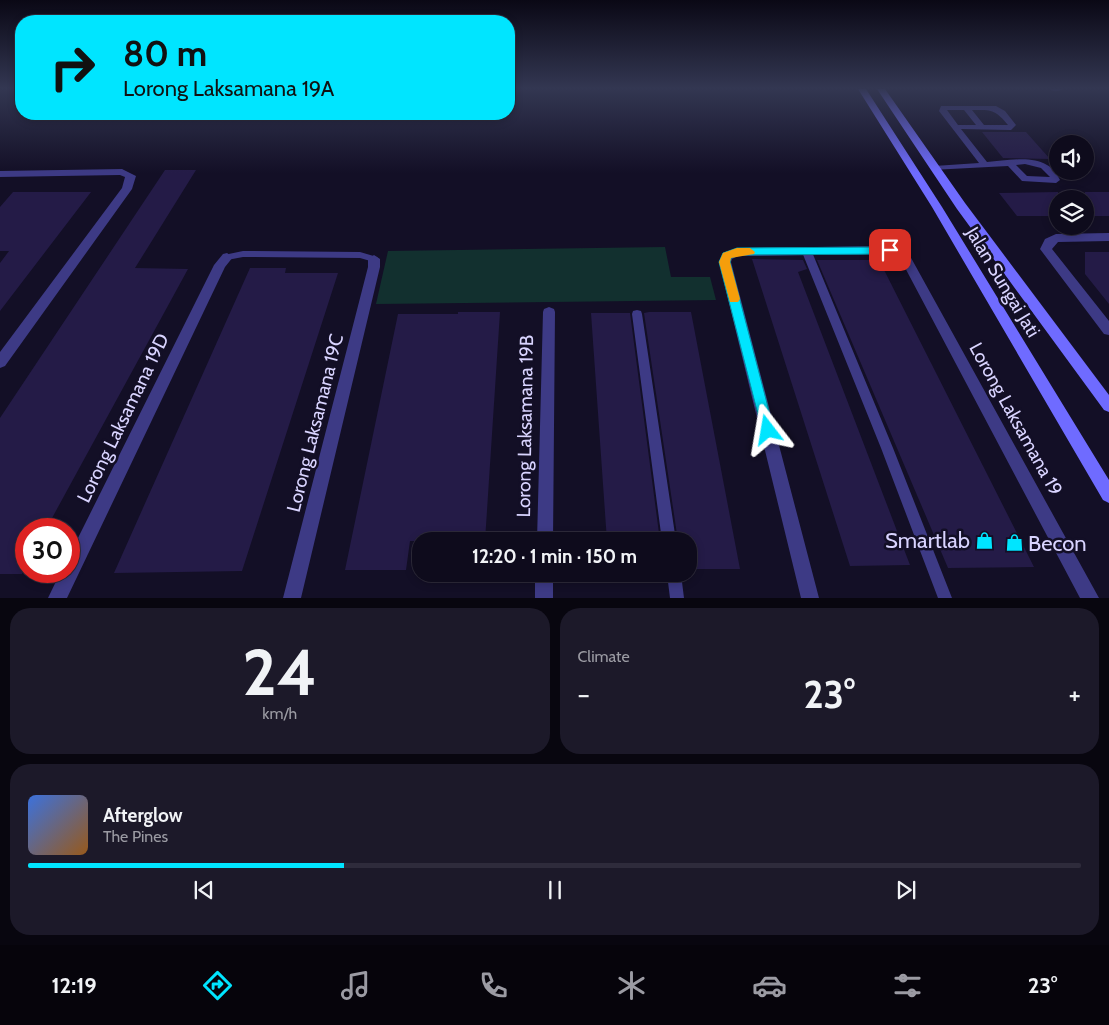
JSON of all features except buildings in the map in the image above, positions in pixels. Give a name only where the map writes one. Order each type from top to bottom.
[{"type":"main road","name":"Jalan Sungai Jati","points":[[880,117],[942,216],[1109,495]]},
{"type":"main road","name":"Jalan Sungai Jati","points":[[899,117],[934,168],[1109,406]]},
{"type":"street","points":[[0,362],[5,349],[127,188],[131,176],[122,172],[2,176]]},
{"type":"street","points":[[1109,237],[1056,238],[1049,242],[1046,249],[1109,330]]},
{"type":"street","name":"Lorong Laksamana 19","points":[[807,252],[890,250],[906,259],[1090,598]]},
{"type":"street","points":[[807,252],[737,252],[727,256],[725,262],[810,598]]},
{"type":"street","name":"Lorong Laksamana 19D","points":[[58,598],[220,265],[227,258]]},
{"type":"street","name":"Lorong Laksamana 19C","points":[[292,598],[374,267],[374,259]]},
{"type":"street","name":"Lorong Laksamana 19B","points":[[545,532],[548,312]]},
{"type":"street","points":[[544,582],[544,598]]},
{"type":"lane","points":[[947,117],[985,165]]},
{"type":"lane","points":[[973,117],[981,127]]},
{"type":"lane","points":[[955,127],[1008,128],[1012,125],[1005,117]]},
{"type":"lane","points":[[934,168],[1010,163],[1042,163],[1056,180],[1026,179],[1010,163]]},
{"type":"lane","points":[[807,252],[888,448],[945,598]]},
{"type":"lane","points":[[227,258],[243,254],[360,255],[374,259]]},
{"type":"lane","points":[[637,314],[668,532]]},
{"type":"lane","points":[[675,582],[677,598]]},
{"type":"green space","points":[[665,247],[671,277],[710,277],[716,300],[376,304],[388,251]]},
{"type":"slow traffic","points":[[734,299],[725,262],[727,256],[737,252],[750,252]]},
{"type":"place","name":"Smartlab","points":[[984,540]]},
{"type":"place","name":"Becon","points":[[1014,543]]},
{"type":"route","points":[[768,430],[725,262],[727,256],[737,252],[890,250]]}]
